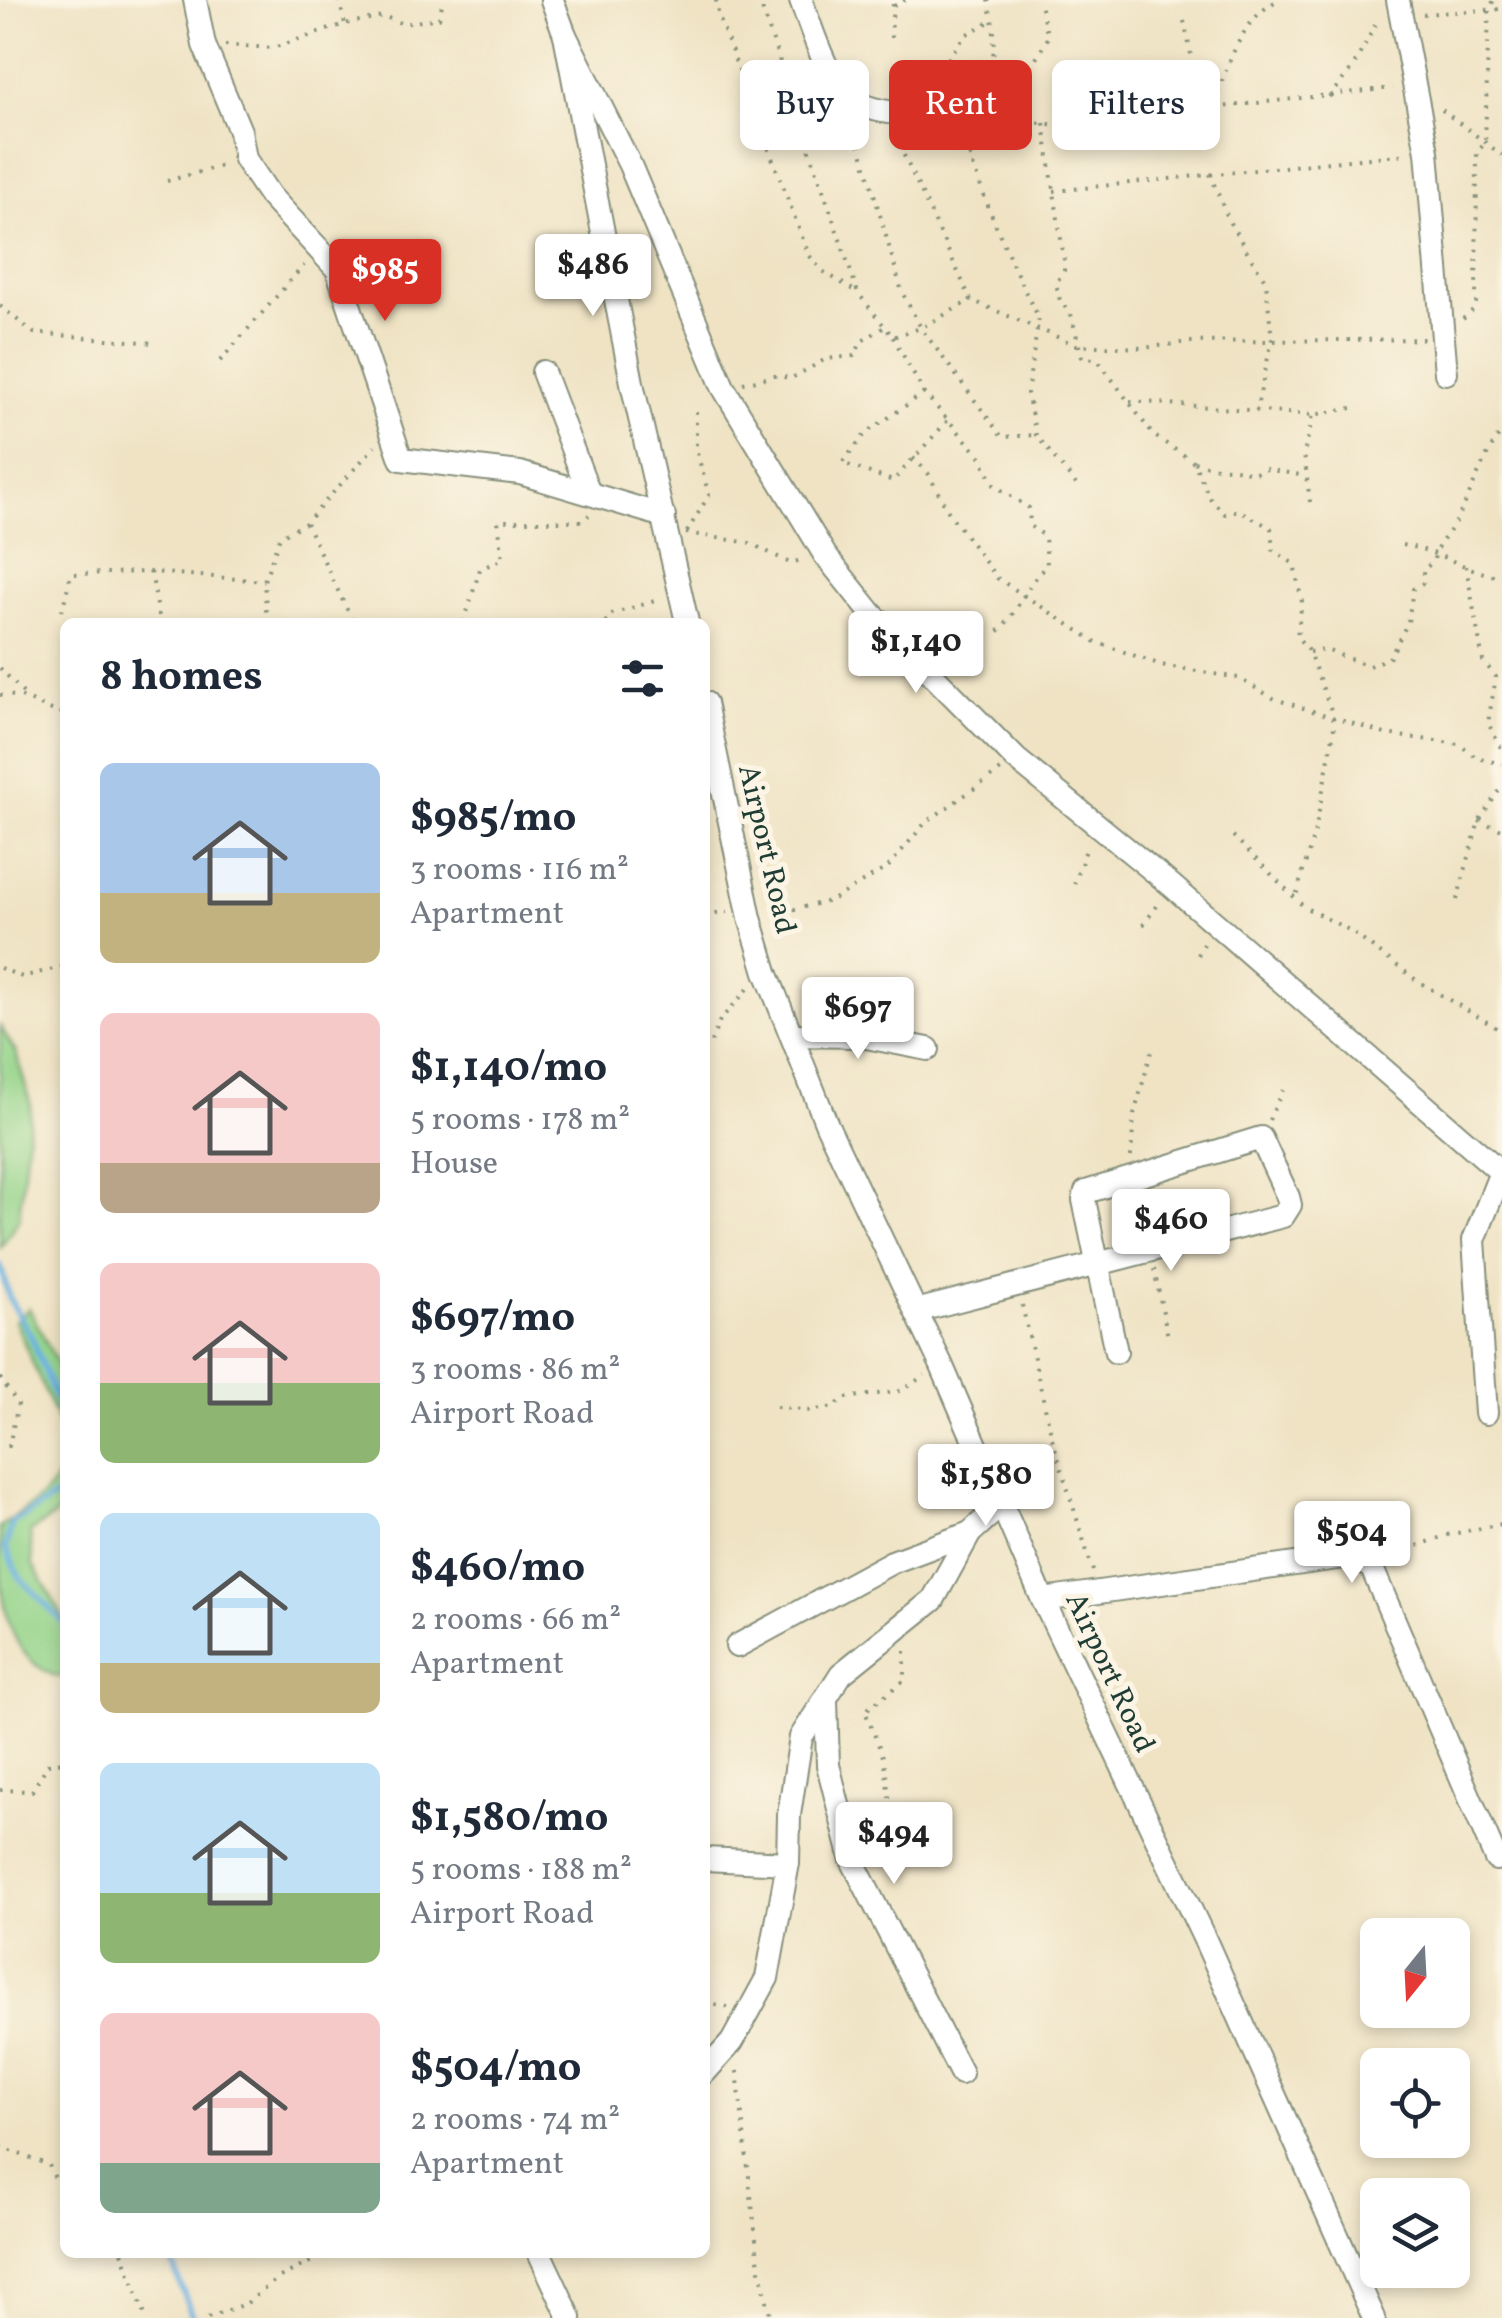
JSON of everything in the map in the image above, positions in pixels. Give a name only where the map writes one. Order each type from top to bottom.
[{"type":"street","points":[[195,0],[204,45],[240,131],[244,159],[270,196],[320,246],[337,269],[352,305],[388,432],[401,458],[520,473],[598,496],[673,529]]},
{"type":"street","points":[[552,0],[565,36],[630,165],[723,386],[825,554],[872,614],[1016,759],[1171,886],[1501,1172],[1474,1240],[1486,1413]]},
{"type":"street","points":[[801,0],[822,60]]},
{"type":"street","points":[[1394,9],[1416,84],[1427,152],[1446,373]]},
{"type":"street","points":[[565,36],[632,388],[673,529],[686,618]]},
{"type":"street","points":[[869,106],[889,114]]},
{"type":"street","points":[[543,372],[598,496]]},
{"type":"street","name":"Airport Road","points":[[710,727],[750,918],[766,972],[828,1125],[941,1364],[1043,1600],[1206,1942],[1374,2318]]},
{"type":"street","points":[[792,1035],[861,1036],[928,1049]]},
{"type":"street","points":[[916,1310],[1017,1285],[1098,1264],[1283,1216],[1290,1204],[1261,1138],[1086,1192],[1098,1264],[1116,1352]]},
{"type":"street","points":[[710,2066],[732,2042],[767,1978],[788,1863],[796,1750],[841,1674],[905,1626],[932,1600],[970,1533],[1004,1504]]},
{"type":"street","points":[[737,1646],[892,1562],[970,1533]]},
{"type":"street","points":[[1043,1600],[1344,1557],[1371,1566],[1496,1858]]},
{"type":"street","points":[[826,1700],[828,1765],[852,1860],[960,2073]]},
{"type":"street","points":[[710,1859],[788,1863]]},
{"type":"street","points":[[541,2258],[570,2318]]},
{"type":"path","points":[[339,0],[345,24]]},
{"type":"path","points":[[204,45],[273,48],[383,16],[403,24],[420,24],[439,18],[443,0]]},
{"type":"path","points":[[716,0],[740,73]]},
{"type":"path","points":[[758,0],[778,60]]},
{"type":"path","points":[[891,38],[894,3],[905,0]]},
{"type":"path","points":[[988,0],[989,22],[994,29],[992,60]]},
{"type":"path","points":[[1032,66],[1048,38],[1039,0]]},
{"type":"path","points":[[1220,88],[1239,40],[1266,6],[1279,0]]},
{"type":"path","points":[[886,114],[970,300],[1036,331],[1076,345],[1143,348],[1188,342],[1443,332],[1476,307],[1476,151],[1485,144],[1490,10],[1494,0]]},
{"type":"path","points":[[1328,98],[1394,9],[1502,9]]},
{"type":"path","points":[[1184,21],[1192,60]]},
{"type":"path","points":[[947,60],[965,34],[989,22]]},
{"type":"path","points":[[1220,110],[1416,84],[1502,155]]},
{"type":"path","points":[[1032,120],[1052,122]]},
{"type":"path","points":[[1044,123],[1064,272],[1056,283],[1082,357],[1098,360],[1154,435],[1194,462],[1215,469],[1231,464],[1253,474],[1264,469],[1306,476]]},
{"type":"path","points":[[768,150],[809,255],[821,270],[858,293]]},
{"type":"path","points":[[809,150],[858,293],[893,337],[924,393],[981,457],[994,485],[1030,508],[1030,526],[1044,536],[1047,565],[1023,592],[1016,614],[998,632]]},
{"type":"path","points":[[862,150],[902,292],[921,328],[1002,437],[1036,435]]},
{"type":"path","points":[[965,150],[999,224],[1026,299],[1039,317],[1028,392],[1036,435],[1079,488]]},
{"type":"path","points":[[1054,191],[1427,152]]},
{"type":"path","points":[[167,182],[244,159]]},
{"type":"path","points":[[1210,174],[1230,223],[1266,282],[1272,340],[1256,411]]},
{"type":"path","points":[[220,361],[320,246]]},
{"type":"path","points":[[893,337],[921,328],[970,300]]},
{"type":"path","points":[[0,306],[34,333],[154,342]]},
{"type":"path","points":[[723,386],[779,375],[790,379],[826,359],[854,356],[862,341],[883,328]]},
{"type":"path","points":[[924,393],[866,433],[842,462],[893,480],[950,418]]},
{"type":"path","points":[[1130,401],[1313,415],[1358,407]]},
{"type":"path","points":[[673,529],[709,495],[696,449],[696,412]]},
{"type":"path","points":[[1310,502],[1304,454],[1313,415]]},
{"type":"path","points":[[1308,652],[1326,650],[1369,666],[1390,657],[1408,622],[1414,589],[1423,583],[1423,570],[1434,562],[1435,550],[1454,526],[1477,468],[1502,431]]},
{"type":"path","points":[[268,618],[264,581],[280,536],[306,524],[388,432]]},
{"type":"path","points":[[913,458],[928,473],[972,548],[997,578],[1096,642],[1161,664],[1238,678],[1276,699],[1385,734],[1458,744],[1477,758],[1502,764]]},
{"type":"path","points":[[1194,462],[1216,508],[1225,514],[1238,510],[1271,528],[1274,550],[1294,564],[1302,602],[1297,636],[1308,652],[1333,715],[1328,770],[1296,896]]},
{"type":"path","points":[[465,618],[480,569],[503,559],[498,521],[582,522],[598,496]]},
{"type":"path","points":[[306,524],[351,618]]},
{"type":"path","points":[[673,529],[750,543],[790,563],[825,554]]},
{"type":"path","points":[[1402,545],[1435,550],[1481,574],[1502,577]]},
{"type":"path","points":[[1466,566],[1483,661],[1496,677],[1488,723],[1502,750]]},
{"type":"path","points":[[62,611],[70,574],[151,572],[264,581]]},
{"type":"path","points":[[151,572],[159,618]]},
{"type":"path","points":[[607,618],[680,593]]},
{"type":"path","points":[[0,668],[46,710],[60,712]]},
{"type":"path","points":[[0,695],[26,695]]},
{"type":"path","points":[[750,918],[830,901],[888,867],[926,822],[1016,759]]},
{"type":"path","points":[[1457,900],[1479,821],[1502,786]]},
{"type":"path","points":[[1479,821],[1502,830]]},
{"type":"path","points":[[1074,884],[1095,823]]},
{"type":"path","points":[[1233,836],[1304,907],[1349,930],[1419,982],[1502,1031]]},
{"type":"path","points":[[1142,925],[1171,886]]},
{"type":"path","points":[[0,968],[22,977],[60,967]]},
{"type":"path","points":[[710,1042],[735,1001],[766,972]]},
{"type":"path","points":[[1130,1178],[1134,1115],[1153,1045]]},
{"type":"path","points":[[1261,1138],[1283,1090]]},
{"type":"path","points":[[1017,1285],[1052,1438],[1099,1590]]},
{"type":"path","points":[[776,1408],[834,1408],[845,1398],[901,1391],[941,1364]]},
{"type":"path","points":[[0,1378],[18,1404],[8,1446],[0,1446]]},
{"type":"path","points":[[1371,1566],[1447,1534],[1502,1524]]},
{"type":"path","points":[[896,1850],[884,1758],[866,1711],[905,1680],[905,1626]]},
{"type":"path","points":[[0,1790],[32,1790],[48,1764],[60,1763]]},
{"type":"path","points":[[732,2042],[748,2139],[759,2266],[770,2318]]},
{"type":"path","points":[[0,2146],[49,2165],[51,2176],[60,2184]]},
{"type":"path","points":[[124,2258],[146,2318]]},
{"type":"path","points":[[208,2318],[247,2303],[278,2278],[318,2258]]},
{"type":"green space","points":[[0,1026],[16,1053],[31,1105],[19,1219],[0,1248]]},
{"type":"green space","points":[[29,1308],[60,1369],[60,1427],[15,1321]]},
{"type":"green space","points":[[60,1471],[60,1512],[30,1532],[33,1565],[60,1611],[60,1677],[36,1665],[15,1638],[4,1604],[0,1527],[32,1505]]},
{"type":"waterway","points":[[0,1265],[10,1300],[32,1338],[60,1410]]},
{"type":"waterway","points":[[60,1494],[12,1523],[5,1548],[21,1579],[60,1619]]},
{"type":"waterway","points":[[170,2258],[193,2318]]}]
